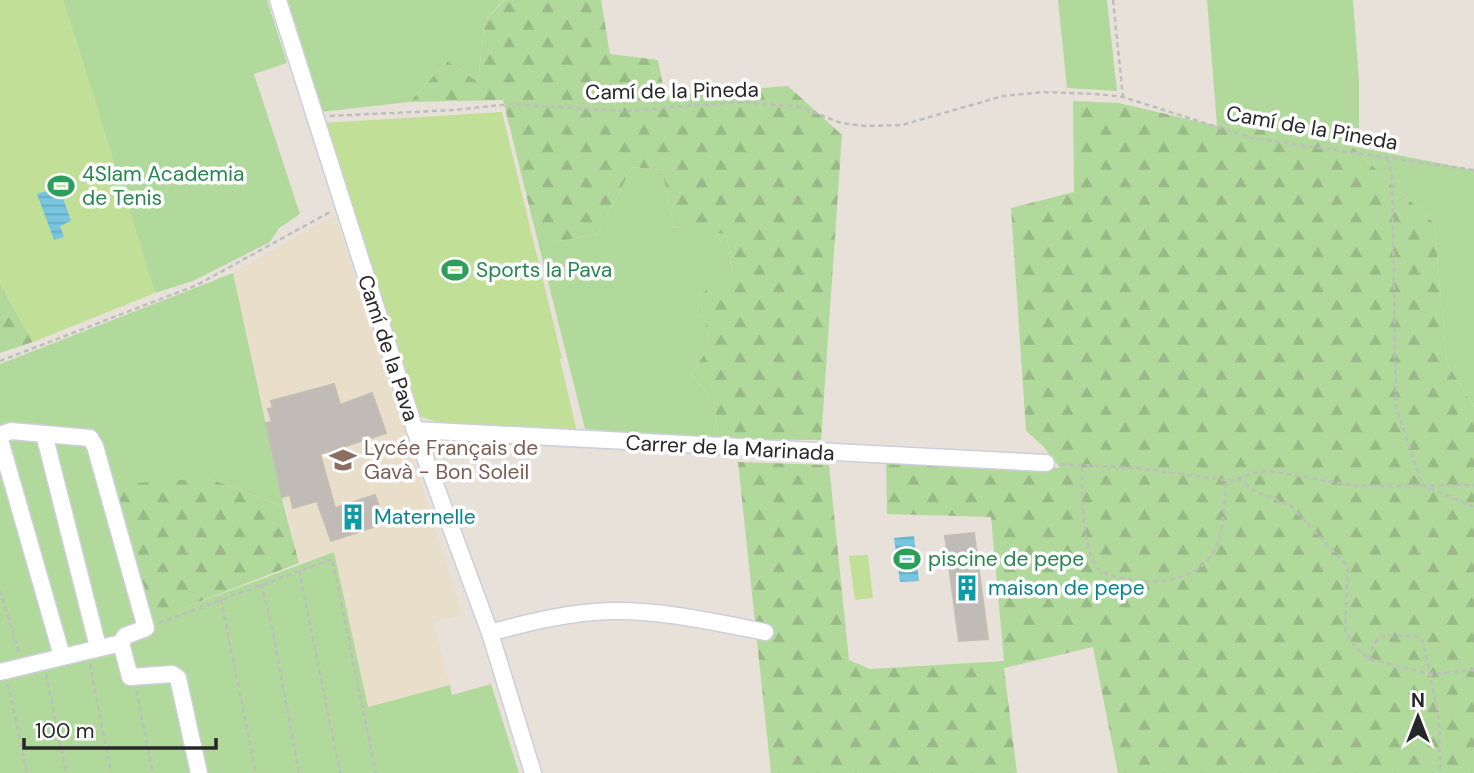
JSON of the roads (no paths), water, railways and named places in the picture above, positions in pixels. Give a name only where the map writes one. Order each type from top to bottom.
[{"type":"street","name":"Camí de la Pava","points":[[278,0],[415,430],[490,633],[533,773]]},
{"type":"street","name":"Carrer de la Marinada","points":[[415,430],[507,427],[725,449],[1046,463]]},
{"type":"street","points":[[0,435],[11,431],[90,438],[95,446],[146,628],[125,636],[121,643],[130,677],[172,674],[178,678],[199,773]]},
{"type":"street","points":[[44,434],[93,648]]},
{"type":"street","points":[[0,440],[62,656]]},
{"type":"street","points":[[490,633],[541,619],[610,611],[678,615],[765,632]]},
{"type":"street","points":[[3,671],[121,643]]},
{"type":"water","points":[[59,187],[71,221],[60,226],[64,237],[54,240],[37,194]]},
{"type":"water","name":"piscine de pepe","points":[[914,536],[919,581],[900,582],[894,538]]},
{"type":"place","name":"4Slam Academia de Tenis","points":[[61,186]]},
{"type":"place","name":"Sports la Pava","points":[[455,270]]},
{"type":"place","name":"Lycée Français de Gavà - Bon Soleil","points":[[343,460]]},
{"type":"place","name":"Maternelle","points":[[353,517]]},
{"type":"place","name":"piscine de pepe","points":[[907,559]]},
{"type":"place","name":"maison de pepe","points":[[967,588]]}]
